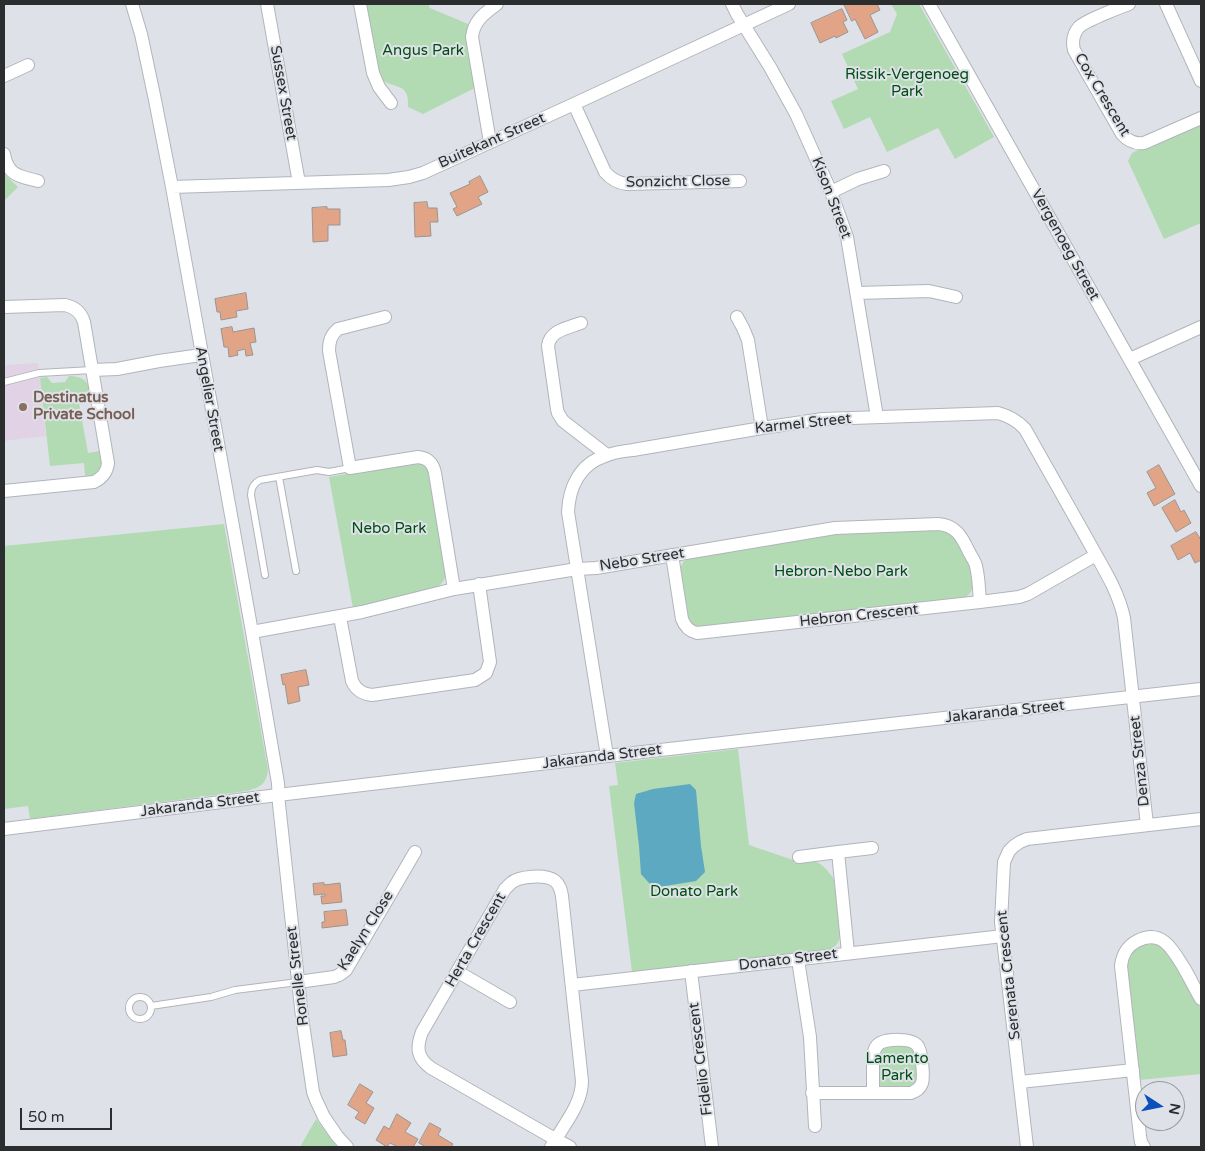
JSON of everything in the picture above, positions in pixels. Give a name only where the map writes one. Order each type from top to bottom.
[{"type":"street","name":"Angelier Street","points":[[132,4],[156,100],[252,632],[278,784],[278,795]]},
{"type":"street","name":"Sussex Street","points":[[267,4],[299,183]]},
{"type":"street","points":[[360,4],[373,73],[379,87],[391,103]]},
{"type":"street","points":[[490,142],[472,37],[477,22],[497,4]]},
{"type":"street","name":"Kison Street","points":[[732,4],[796,114],[832,192],[847,237],[877,417]]},
{"type":"street","name":"Buitekant Street","points":[[172,187],[388,180],[423,173],[789,4]]},
{"type":"street","name":"Vergenoeg Street","points":[[929,4],[1201,486]]},
{"type":"street","name":"Cox Crescent","points":[[1129,4],[1082,24],[1076,31],[1073,40],[1076,54],[1122,134],[1130,141],[1144,143],[1201,118]]},
{"type":"street","points":[[1166,4],[1201,82]]},
{"type":"street","points":[[4,76],[28,65]]},
{"type":"street","name":"Sonzicht Close","points":[[574,104],[605,172],[618,182],[627,184],[740,180]]},
{"type":"street","points":[[4,154],[5,162],[12,172],[38,181]]},
{"type":"street","points":[[832,192],[858,179],[884,171]]},
{"type":"street","points":[[857,293],[929,291],[956,297]]},
{"type":"street","points":[[4,307],[65,305],[76,309],[82,317],[108,459],[108,467],[105,474],[94,482],[4,491]]},
{"type":"street","points":[[385,317],[338,329],[330,341],[329,351],[350,468],[418,457],[432,463],[436,473],[454,589]]},
{"type":"street","points":[[737,317],[748,340],[762,428]]},
{"type":"street","points":[[581,323],[555,332],[549,340],[548,346],[557,409],[560,418],[566,424],[607,455]]},
{"type":"street","points":[[1130,359],[1201,327]]},
{"type":"street","points":[[92,370],[117,369],[202,355]]},
{"type":"street","name":"Karmel Street","points":[[607,756],[568,512],[570,494],[577,478],[583,470],[598,458],[607,455],[823,419],[992,413],[1004,414],[1015,420],[1025,429],[1114,589],[1122,610],[1133,697]]},
{"type":"street","name":"Nebo Street","points":[[252,632],[340,617],[479,584],[596,568],[835,528],[944,524],[953,528],[962,537],[976,565],[980,602]]},
{"type":"street","name":"Hebron Crescent","points":[[672,555],[682,619],[686,627],[697,633],[1023,596],[1096,555]]},
{"type":"street","points":[[340,617],[352,681],[361,693],[372,695],[475,680],[486,673],[490,662],[479,584]]},
{"type":"street","name":"Jakaranda Street","points":[[4,829],[607,756],[1201,689]]},
{"type":"street","name":"Denza Street","points":[[1133,697],[1147,825]]},
{"type":"street","name":"Ronelle Street","points":[[278,795],[298,982],[313,1092],[324,1117],[347,1147]]},
{"type":"street","name":"Serenata Crescent","points":[[1027,1147],[1001,922],[1003,868],[1006,856],[1014,846],[1027,839],[1201,819]]},
{"type":"street","points":[[799,857],[872,848]]},
{"type":"street","name":"Kaelyn Close","points":[[298,982],[334,977],[346,970],[415,852]]},
{"type":"street","points":[[838,852],[848,953]]},
{"type":"street","name":"Herta Crescent","points":[[530,877],[551,878],[560,887],[572,985],[582,1088],[578,1102],[553,1143],[424,1064],[420,1056],[418,1051],[422,1032],[506,889],[518,879],[530,877]]},
{"type":"street","name":"Donato Street","points":[[572,985],[1003,936]]},
{"type":"street","points":[[1144,1147],[1140,1136],[1121,966],[1124,954],[1132,944],[1143,939],[1154,938],[1165,942],[1173,950],[1201,999]]},
{"type":"street","points":[[798,960],[810,1037],[815,1126]]},
{"type":"street","name":"Fidelio Crescent","points":[[691,971],[712,1147]]},
{"type":"street","points":[[458,972],[510,1002]]},
{"type":"street","points":[[812,1093],[910,1093],[918,1089],[923,1079],[920,1050],[913,1041],[884,1042],[876,1047],[873,1056],[873,1092]]},
{"type":"street","points":[[1020,1082],[1133,1070]]},
{"type":"street","points":[[553,1143],[570,1147]]},
{"type":"lane","points":[[4,382],[39,373],[92,370]]},
{"type":"lane","points":[[266,575],[251,491],[254,485],[260,480],[317,470],[328,472],[350,468]]},
{"type":"lane","points":[[279,477],[296,572]]},
{"type":"lane","points":[[151,1006],[211,998],[236,990],[298,982]]},
{"type":"shaded area","name":"Destinatus Private School","points":[[38,363],[46,436],[4,441],[4,365]]},
{"type":"green space","name":"Angus Park","points":[[365,4],[428,4],[430,8],[468,24],[466,37],[475,88],[423,114],[408,107],[408,98],[403,89],[384,82],[380,78]]},
{"type":"green space","name":"Rissik-Vergenoeg Park","points":[[891,4],[919,4],[994,137],[955,159],[938,128],[887,152],[870,117],[844,129],[831,101],[858,89],[842,54],[890,32],[897,14]]},
{"type":"green space","points":[[1201,124],[1201,223],[1164,239],[1128,161],[1132,153],[1150,148]]},
{"type":"green space","points":[[4,174],[18,187],[4,201]]},
{"type":"green space","points":[[69,376],[75,376],[86,382],[90,390],[91,401],[79,403],[88,453],[100,451],[102,465],[92,476],[86,477],[84,463],[50,466],[40,378],[47,377],[52,383],[65,382]]},
{"type":"green space","name":"Nebo Park","points":[[416,462],[424,464],[429,471],[446,574],[445,578],[436,588],[353,608],[329,477]]},
{"type":"green space","points":[[224,524],[268,770],[264,782],[259,787],[247,791],[30,819],[28,806],[4,809],[4,546]]},
{"type":"green space","name":"Hebron-Nebo Park","points":[[938,528],[954,536],[971,568],[973,576],[972,589],[969,595],[963,599],[698,628],[687,620],[679,570],[684,561],[690,558],[834,533]]},
{"type":"green space","name":"Donato Park","points":[[738,749],[749,845],[793,860],[794,863],[815,861],[826,869],[834,880],[840,929],[839,940],[834,947],[827,950],[632,972],[609,786],[618,785],[615,763]]},
{"type":"green space","points":[[1152,944],[1163,947],[1170,955],[1201,1009],[1201,1074],[1139,1080],[1127,966],[1134,949]]},
{"type":"green space","name":"Lamento Park","points":[[906,1044],[913,1047],[919,1079],[914,1088],[881,1087],[879,1085],[878,1050],[881,1047]]},
{"type":"green space","points":[[316,1119],[337,1147],[300,1147]]},
{"type":"water","points":[[690,784],[696,790],[705,872],[696,881],[659,887],[649,883],[641,874],[634,803],[636,794],[653,789]]},
{"type":"building","points":[[844,4],[877,4],[880,10],[870,15],[878,32],[865,39],[855,19],[852,21]]},
{"type":"building","points":[[842,9],[847,20],[843,22],[848,32],[820,43],[811,23]]},
{"type":"building","points":[[480,176],[488,192],[478,197],[482,204],[457,216],[453,209],[457,207],[450,193],[470,184],[469,182]]},
{"type":"building","points":[[427,202],[428,208],[437,208],[438,222],[430,222],[431,236],[415,237],[414,203]]},
{"type":"building","points":[[327,207],[327,209],[340,209],[340,225],[328,225],[328,241],[313,242],[312,208]]},
{"type":"building","points":[[246,293],[248,309],[236,311],[237,317],[221,320],[220,312],[217,312],[215,299]]},
{"type":"building","points":[[232,327],[233,332],[254,328],[256,342],[250,343],[253,355],[246,356],[245,349],[237,351],[238,355],[229,357],[228,347],[224,347],[221,329]]},
{"type":"building","points":[[1159,465],[1175,494],[1154,506],[1147,493],[1156,488],[1147,472]]},
{"type":"building","points":[[1175,500],[1181,512],[1184,510],[1191,523],[1176,532],[1162,508]]},
{"type":"building","points":[[1196,532],[1201,540],[1201,560],[1195,563],[1190,553],[1178,560],[1171,546]]},
{"type":"building","points":[[306,670],[309,685],[298,687],[300,701],[288,704],[285,684],[283,685],[281,675]]},
{"type":"building","points":[[324,883],[324,885],[340,883],[342,902],[322,904],[321,896],[325,896],[325,894],[314,895],[313,884]]},
{"type":"building","points":[[346,910],[348,925],[322,928],[322,922],[325,922],[324,912]]},
{"type":"building","points":[[341,1031],[343,1040],[345,1040],[347,1055],[333,1057],[330,1033]]},
{"type":"building","points":[[360,1084],[373,1092],[366,1103],[374,1108],[365,1124],[355,1118],[359,1112],[348,1105]]},
{"type":"building","points":[[397,1114],[411,1123],[405,1132],[418,1139],[413,1147],[398,1147],[390,1143],[387,1147],[376,1140],[384,1126],[389,1129]]},
{"type":"building","points":[[430,1123],[441,1129],[438,1135],[453,1144],[451,1147],[426,1147],[419,1143]]},
{"type":"place","name":"Destinatus Private School","points":[[23,407]]}]
